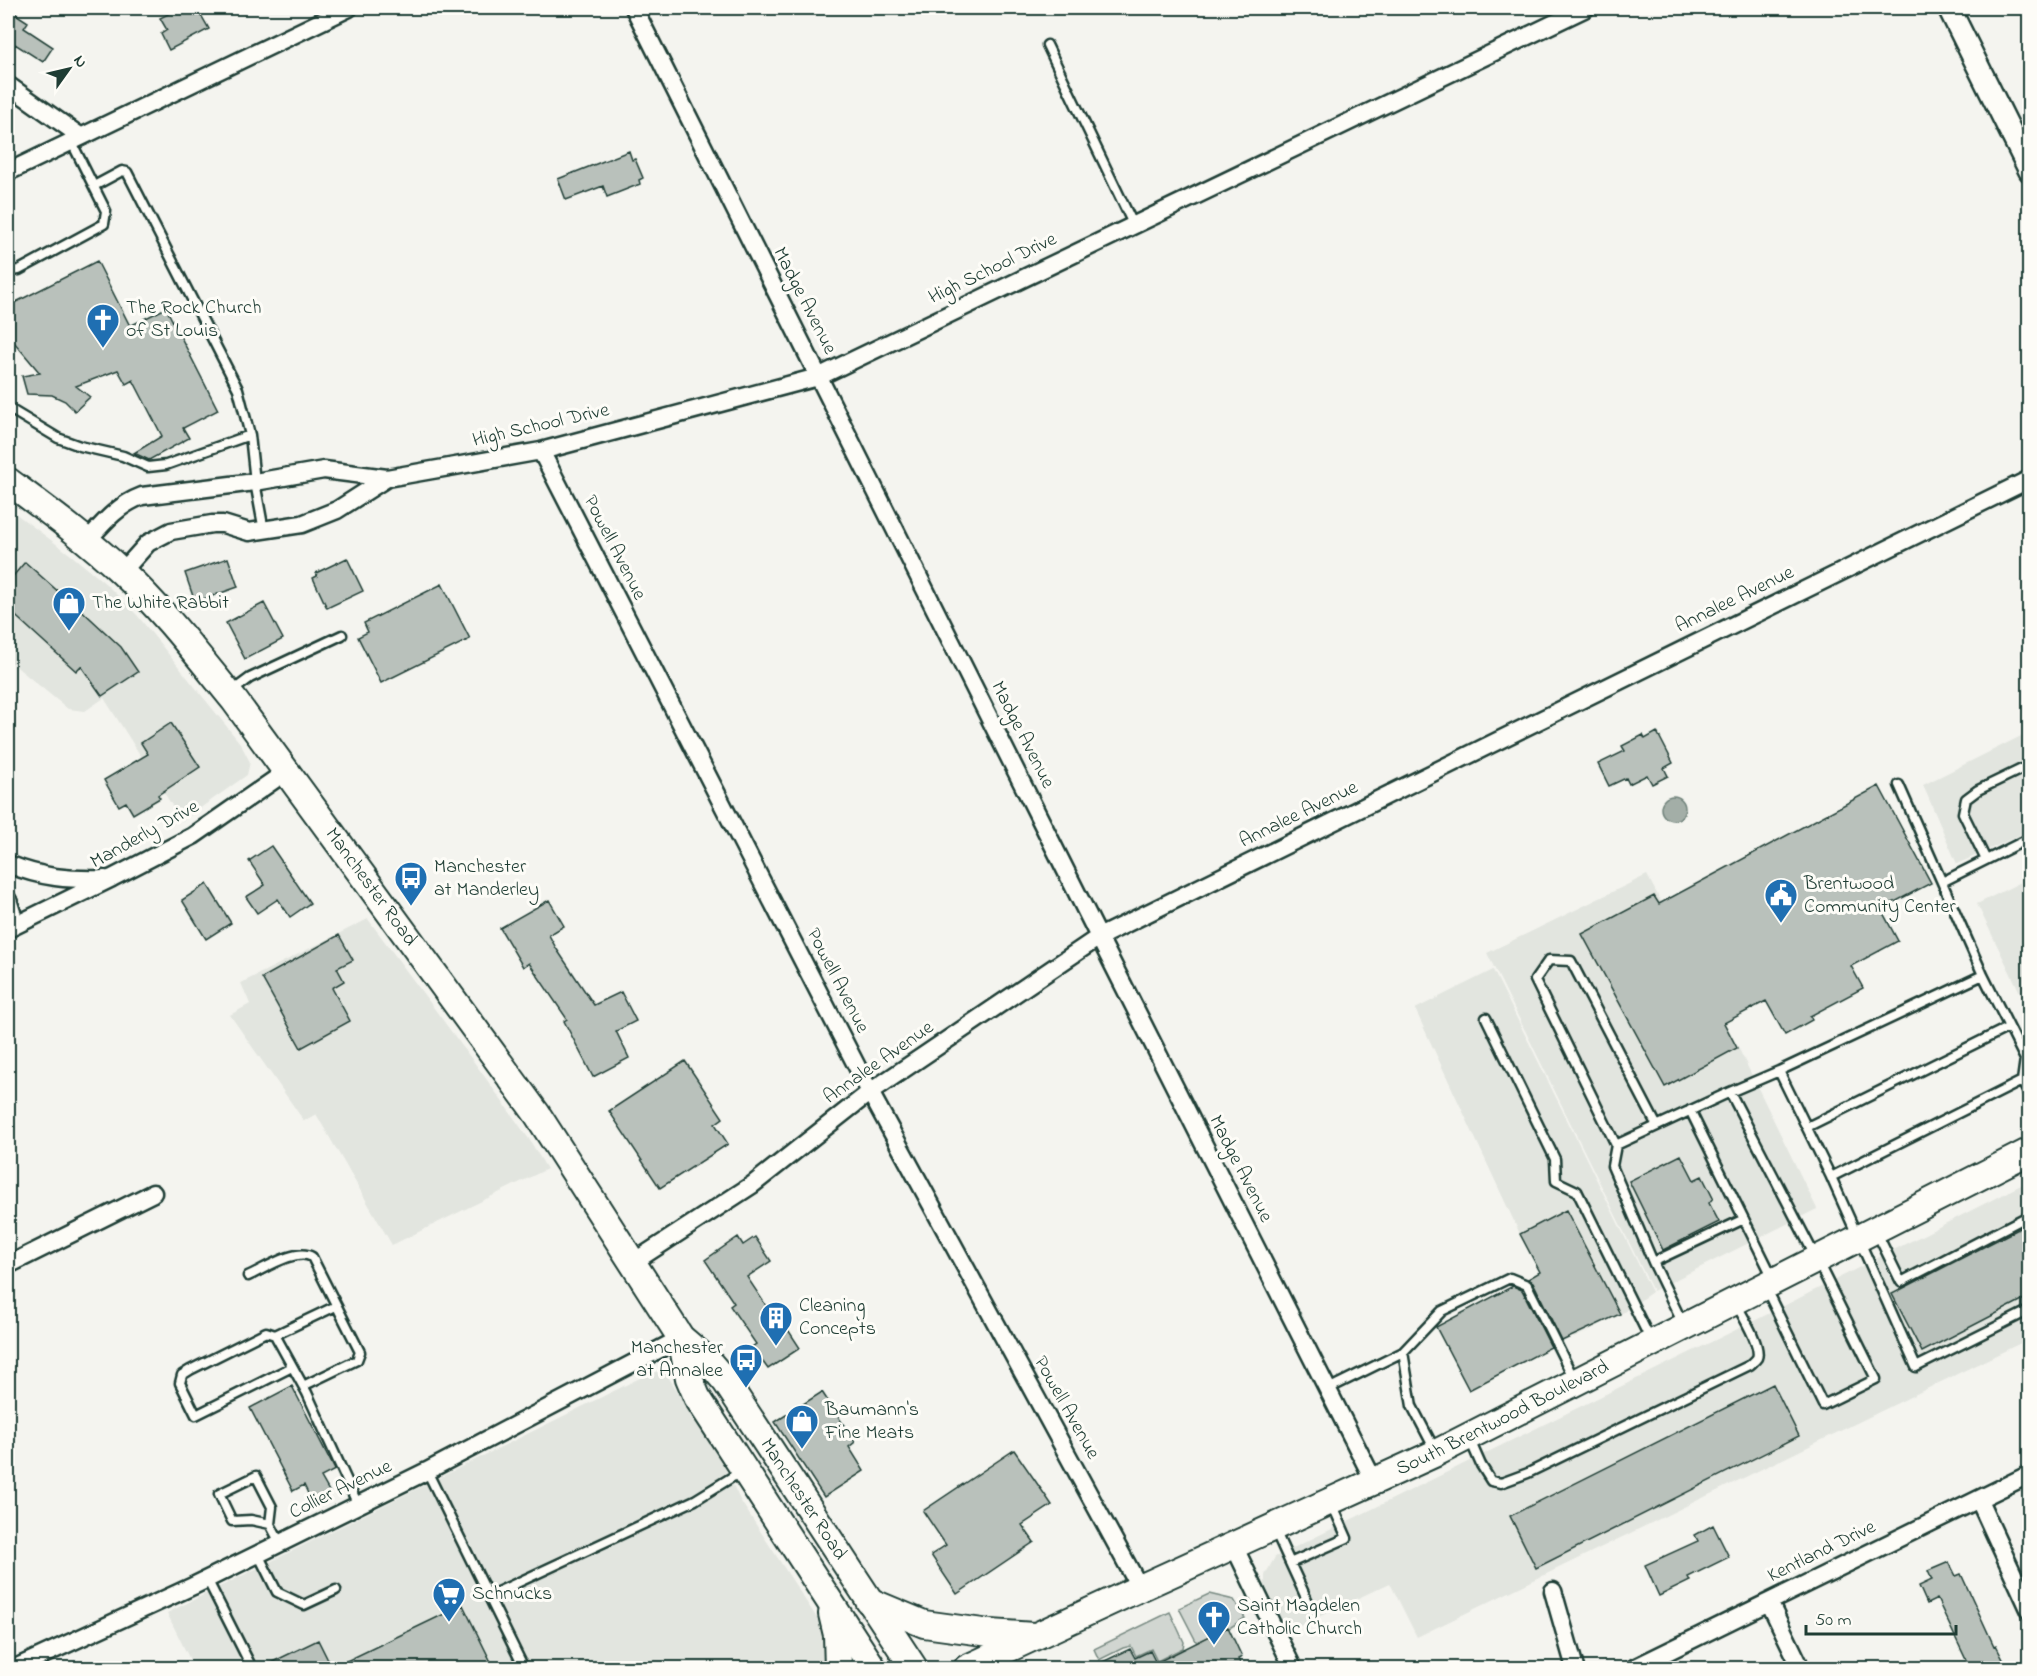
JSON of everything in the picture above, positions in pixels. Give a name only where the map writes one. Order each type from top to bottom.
[{"type":"main road","name":"Manchester Road","points":[[8,481],[87,541],[122,572],[176,629],[229,694],[537,1113],[681,1338],[708,1361],[726,1382],[914,1668]]},
{"type":"main road","name":"South Brentwood Boulevard","points":[[967,1668],[1436,1453],[2028,1154]]},
{"type":"main road","name":"Manchester Road","points":[[681,1338],[689,1378],[697,1397],[873,1668]]},
{"type":"main road","points":[[869,1600],[890,1611],[933,1626],[1037,1636]]},
{"type":"main road","points":[[831,1605],[837,1635],[837,1668]]},
{"type":"street","points":[[8,172],[349,8]]},
{"type":"street","name":"Madge Avenue","points":[[634,8],[1374,1481]]},
{"type":"street","name":"High School Drive","points":[[87,541],[117,510],[127,502],[142,496],[255,482],[324,470],[387,478],[541,451],[818,377],[1586,8]]},
{"type":"street","points":[[1949,8],[2030,171]]},
{"type":"street","points":[[8,85],[75,138]]},
{"type":"street","name":"Powell Avenue","points":[[541,451],[870,1092],[1140,1588]]},
{"type":"street","name":"High School Drive","points":[[122,572],[148,543],[171,531],[223,524],[249,532],[302,524],[337,510],[387,478]]},
{"type":"street","name":"Annalee Avenue","points":[[632,1263],[752,1185],[870,1092],[1099,937],[2030,479]]},
{"type":"street","name":"Manderly Drive","points":[[8,900],[12,927],[193,836],[287,771]]},
{"type":"street","points":[[8,864],[45,876],[71,880],[112,878]]},
{"type":"street","points":[[8,1264],[153,1193]]},
{"type":"street","name":"Collier Avenue","points":[[16,1668],[207,1579],[427,1471],[681,1338]]},
{"type":"street","name":"Kentland Drive","points":[[1634,1668],[2030,1474]]},
{"type":"street","points":[[1978,1500],[2030,1611]]},
{"type":"street","points":[[1234,1546],[1293,1668]]},
{"type":"street","points":[[1553,1591],[1575,1668]]},
{"type":"street","points":[[1769,1602],[1801,1668]]},
{"type":"street","points":[[8,1664],[16,1668]]},
{"type":"lane","points":[[1047,45],[1134,224]]},
{"type":"lane","points":[[8,267],[11,271],[19,270],[104,224],[106,211],[75,138]]},
{"type":"lane","points":[[94,186],[122,171],[127,172],[238,389],[250,435],[255,482],[264,531]]},
{"type":"lane","points":[[8,408],[58,438],[80,446],[123,456],[147,467],[166,465],[250,435]]},
{"type":"lane","points":[[229,694],[250,678],[342,635]]},
{"type":"lane","points":[[1986,860],[1963,813],[1966,799],[1978,790],[2030,765]]},
{"type":"lane","points":[[1899,785],[1983,975],[2027,1058],[2022,1081],[2030,1097]]},
{"type":"lane","points":[[1942,882],[2030,838]]},
{"type":"lane","points":[[1657,1126],[1571,961],[1549,960],[1535,980],[1616,1145],[1612,1166],[1684,1327]]},
{"type":"lane","points":[[1616,1145],[1983,975]]},
{"type":"lane","points":[[1486,1018],[1555,1159],[1556,1181],[1577,1191],[1652,1344]]},
{"type":"lane","points":[[1807,1127],[2009,1027]]},
{"type":"lane","points":[[1779,1071],[1831,1177],[1866,1234],[1901,1282],[2030,1215]]},
{"type":"lane","points":[[1831,1177],[2022,1081]]},
{"type":"lane","points":[[1690,1110],[1744,1219],[1823,1406],[1876,1379],[1730,1092]]},
{"type":"lane","points":[[1653,1262],[1744,1219]]},
{"type":"lane","points":[[1866,1234],[1916,1367],[2030,1310]]},
{"type":"lane","points":[[248,1276],[294,1254],[306,1253],[312,1257],[360,1352],[357,1360],[303,1386]]},
{"type":"lane","points":[[1328,1389],[1403,1352],[1442,1311],[1510,1278],[1527,1285],[1576,1382]]},
{"type":"lane","points":[[1469,1437],[1491,1481],[1502,1483],[1528,1473],[1750,1365],[1757,1358],[1758,1350],[1754,1337],[1735,1301]]},
{"type":"lane","points":[[292,1367],[196,1415],[180,1383],[182,1375],[270,1333],[336,1306]]},
{"type":"lane","points":[[270,1333],[303,1386],[358,1505]]},
{"type":"lane","points":[[1403,1352],[1413,1406],[1436,1453]]},
{"type":"lane","points":[[489,1596],[695,1500],[744,1469]]},
{"type":"lane","points":[[427,1471],[524,1668]]},
{"type":"lane","points":[[270,1524],[251,1520],[232,1521],[219,1494],[256,1476],[272,1507],[270,1524],[280,1543]]},
{"type":"lane","points":[[1290,1563],[1347,1538],[1331,1501]]},
{"type":"lane","points":[[1274,1528],[1309,1604]]},
{"type":"lane","points":[[258,1554],[277,1592],[304,1605],[336,1590]]},
{"type":"lane","points":[[207,1579],[252,1668]]},
{"type":"shaded area","points":[[8,508],[106,584],[137,615],[240,743],[250,762],[247,775],[182,821],[104,698],[85,711],[68,709],[8,660]]},
{"type":"shaded area","points":[[2029,732],[2029,831],[1957,864],[1923,785]]},
{"type":"shaded area","points":[[1673,796],[1682,799],[1685,808],[1682,817],[1673,820],[1664,817],[1661,808],[1664,799]]},
{"type":"shaded area","points":[[1647,875],[1739,1049],[1817,1209],[1653,1291],[1487,953]]},
{"type":"shaded area","points":[[2029,878],[2029,1011],[1977,904]]},
{"type":"shaded area","points":[[368,919],[482,1073],[529,1139],[547,1169],[392,1245],[316,1114],[304,1121],[230,1015],[250,1004],[241,983]]},
{"type":"shaded area","points":[[1493,970],[1652,1292],[1621,1314],[1574,1338],[1520,1234],[1415,1009]]},
{"type":"shaded area","points":[[2029,1181],[2029,1339],[1417,1637],[1390,1583],[1287,1632],[1265,1585],[1265,1575],[1275,1557],[1762,1317]]},
{"type":"shaded area","points":[[661,1371],[667,1375],[719,1455],[740,1500],[824,1629],[828,1668],[194,1668],[167,1613],[650,1373]]},
{"type":"shaded area","points":[[1209,1594],[1234,1600],[1245,1618],[1197,1643],[1179,1608]]},
{"type":"shaded area","points":[[1170,1612],[1184,1642],[1183,1648],[1157,1661],[1151,1649],[1136,1656],[1131,1646],[1099,1660],[1094,1649]]},
{"type":"building","points":[[180,8],[197,8],[209,29],[169,50],[161,34],[167,30],[160,18]]},
{"type":"building","points":[[8,9],[28,22],[24,28],[53,47],[43,62],[15,44],[8,56]]},
{"type":"building","points":[[629,151],[643,178],[639,180],[640,184],[607,197],[603,186],[566,200],[558,179]]},
{"type":"building","name":"The Rock Church of St Louis","points":[[97,261],[130,326],[166,308],[218,410],[183,428],[189,438],[149,460],[134,453],[162,436],[133,380],[126,384],[118,370],[76,386],[90,397],[75,411],[65,401],[52,395],[27,394],[22,376],[40,373],[8,335],[8,306]]},
{"type":"building","points":[[228,558],[238,587],[195,602],[185,573]]},
{"type":"building","points":[[347,558],[363,591],[327,608],[313,578],[317,576],[316,573]]},
{"type":"building","points":[[25,562],[61,594],[62,592],[121,647],[138,672],[102,696],[81,666],[76,671],[8,609],[8,582]]},
{"type":"building","points":[[442,584],[470,639],[381,683],[358,637],[368,632],[364,623]]},
{"type":"building","points":[[264,603],[283,639],[245,659],[226,623]]},
{"type":"building","points":[[171,723],[200,767],[158,795],[160,798],[133,814],[126,802],[119,806],[104,780],[148,754],[141,743]]},
{"type":"building","points":[[1657,732],[1673,763],[1664,768],[1668,776],[1652,784],[1647,775],[1629,784],[1626,778],[1609,786],[1598,764],[1625,751],[1622,746],[1643,735],[1645,739]]},
{"type":"building","points":[[1879,786],[1931,883],[1881,909],[1898,941],[1851,966],[1863,988],[1810,1016],[1812,1020],[1785,1035],[1766,1001],[1724,1023],[1737,1048],[1665,1087],[1582,934],[1654,896],[1659,904]]},
{"type":"building","points":[[271,846],[310,903],[290,917],[278,899],[257,913],[246,897],[265,885],[249,861]]},
{"type":"building","points":[[207,884],[231,923],[206,939],[182,900]]},
{"type":"building","points":[[549,900],[564,926],[549,935],[594,1005],[621,992],[636,1021],[616,1031],[629,1058],[593,1077],[564,1021],[567,1019],[529,963],[523,967],[500,928]]},
{"type":"building","points":[[339,935],[353,960],[337,968],[344,981],[332,988],[350,1021],[301,1048],[262,978]]},
{"type":"building","points":[[685,1061],[723,1118],[715,1124],[728,1144],[660,1188],[609,1111]]},
{"type":"building","points":[[1681,1155],[1694,1180],[1702,1176],[1713,1198],[1709,1203],[1719,1222],[1663,1250],[1629,1181]]},
{"type":"building","points":[[1566,1210],[1620,1314],[1562,1341],[1533,1282],[1528,1279],[1540,1272],[1520,1234]]},
{"type":"building","points":[[2030,1223],[2030,1296],[1922,1352],[1892,1294]]},
{"type":"building","points":[[738,1237],[743,1245],[755,1237],[771,1261],[747,1277],[781,1328],[785,1325],[800,1348],[768,1369],[752,1347],[756,1344],[730,1306],[734,1303],[705,1260]]},
{"type":"building","points":[[1513,1286],[1522,1290],[1551,1347],[1469,1390],[1436,1327]]},
{"type":"building","points":[[1773,1384],[1799,1436],[1536,1568],[1510,1516]]},
{"type":"building","points":[[292,1386],[335,1470],[321,1477],[330,1493],[312,1502],[304,1485],[293,1491],[250,1408]]},
{"type":"building","points":[[822,1392],[855,1442],[849,1447],[864,1471],[824,1497],[775,1422]]},
{"type":"building","points":[[1014,1450],[1052,1505],[1022,1525],[1034,1542],[957,1594],[931,1555],[946,1545],[923,1511]]},
{"type":"building","points":[[1713,1525],[1729,1557],[1688,1577],[1690,1581],[1659,1596],[1645,1565],[1698,1541],[1695,1535]]},
{"type":"building","points":[[1949,1562],[1956,1576],[1961,1574],[1994,1646],[1996,1645],[2008,1668],[1970,1668],[1937,1599],[1927,1604],[1919,1586],[1932,1580],[1928,1571]]},
{"type":"building","name":"Schnucks","points":[[463,1605],[494,1668],[332,1668]]},
{"type":"building","name":"Saint Magdelen Catholic Church","points":[[1228,1627],[1242,1657],[1238,1659],[1243,1668],[1090,1668],[1130,1649],[1135,1658],[1150,1651],[1156,1663]]},
{"type":"building","points":[[318,1640],[332,1668],[260,1668]]},
{"type":"place","name":"The Rock Church of St Louis","points":[[103,349]]},
{"type":"place","name":"The White Rabbit","points":[[69,632]]},
{"type":"place","name":"Manchester at Manderley","points":[[411,907]]},
{"type":"place","name":"Brentwood Community Center","points":[[1781,924]]},
{"type":"place","name":"Cleaning Concepts","points":[[776,1347]]},
{"type":"place","name":"Manchester at Annalee","points":[[746,1389]]},
{"type":"place","name":"Baumann's Fine Meats","points":[[802,1450]]},
{"type":"place","name":"Schnucks","points":[[449,1623]]},
{"type":"place","name":"Saint Magdelen Catholic Church","points":[[1214,1646]]}]
